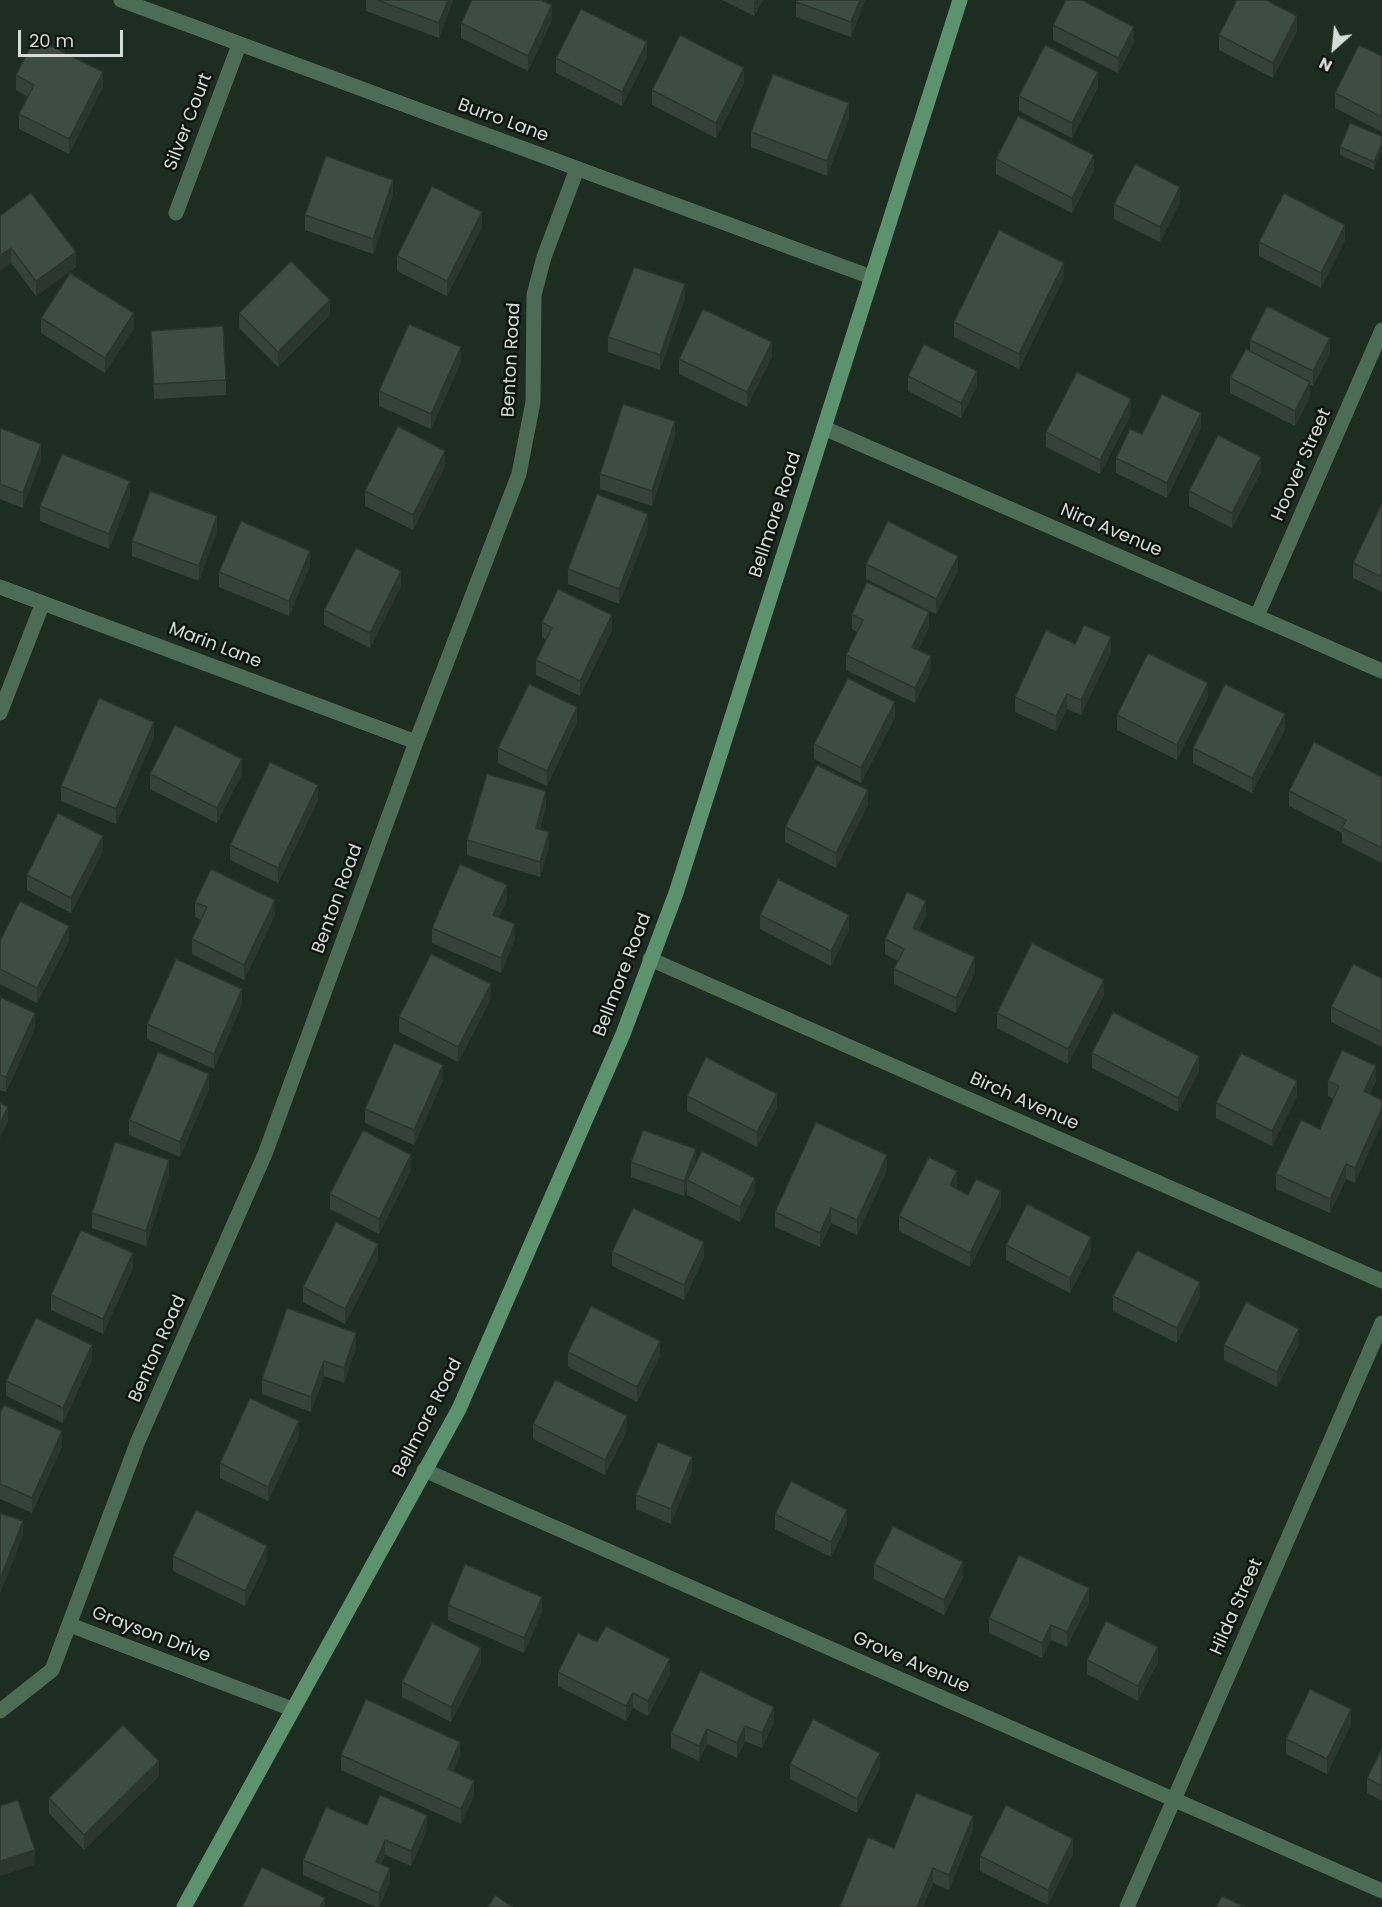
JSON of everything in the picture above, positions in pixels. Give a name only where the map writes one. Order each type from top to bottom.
[{"type":"main road","name":"Bellmore Road","points":[[184,1907],[459,1409],[623,1034],[680,881],[960,0]]},
{"type":"street","name":"Burro Lane","points":[[121,0],[871,277]]},
{"type":"street","name":"Silver Court","points":[[176,213],[239,45]]},
{"type":"street","name":"Benton Road","points":[[70,1625],[138,1441],[265,1154],[416,742],[519,474],[533,402],[534,295],[543,257],[577,169]]},
{"type":"street","name":"Hoover Street","points":[[1257,616],[1382,330]]},
{"type":"street","name":"Nira Avenue","points":[[824,428],[1382,671]]},
{"type":"street","name":"Marin Lane","points":[[0,588],[416,742]]},
{"type":"street","points":[[0,713],[42,605]]},
{"type":"street","name":"Birch Avenue","points":[[650,959],[1382,1281]]},
{"type":"street","name":"Hilda Street","points":[[1127,1907],[1382,1323]]},
{"type":"street","name":"Grove Avenue","points":[[424,1470],[1382,1891]]},
{"type":"street","name":"Grayson Drive","points":[[0,1711],[52,1670],[70,1625],[292,1709]]},
{"type":"building","points":[[377,0],[448,0],[439,23]]},
{"type":"building","points":[[472,0],[541,0],[552,5],[528,56],[461,23]]},
{"type":"building","points":[[797,0],[860,0],[851,22],[796,2]]},
{"type":"building","points":[[1066,0],[1082,0],[1134,27],[1118,58],[1053,25]]},
{"type":"building","points":[[1237,0],[1266,0],[1297,16],[1273,63],[1219,35]]},
{"type":"building","points":[[581,9],[647,42],[622,92],[556,58]]},
{"type":"building","points":[[680,35],[744,68],[716,123],[652,90]]},
{"type":"building","points":[[35,38],[103,72],[69,139],[19,114],[34,85],[16,75]]},
{"type":"building","points":[[1045,45],[1098,72],[1072,123],[1019,96]]},
{"type":"building","points":[[1359,45],[1382,56],[1382,117],[1335,93]]},
{"type":"building","points":[[773,74],[849,103],[827,161],[751,132]]},
{"type":"building","points":[[1018,116],[1094,155],[1072,198],[996,159]]},
{"type":"building","points":[[1350,123],[1382,136],[1382,143],[1374,162],[1340,147]]},
{"type":"building","points":[[326,156],[393,180],[373,239],[305,215]]},
{"type":"building","points":[[1135,164],[1180,187],[1160,227],[1114,204]]},
{"type":"building","points":[[432,186],[482,212],[447,281],[397,256]]},
{"type":"building","points":[[31,193],[76,252],[36,281],[11,248],[0,256],[0,216]]},
{"type":"building","points":[[1284,193],[1345,225],[1321,273],[1259,242]]},
{"type":"building","points":[[999,230],[1064,263],[1019,354],[954,322]]},
{"type":"building","points":[[291,261],[330,300],[278,352],[239,313]]},
{"type":"building","points":[[634,267],[685,284],[660,355],[608,337]]},
{"type":"building","points":[[70,273],[134,313],[105,358],[41,318]]},
{"type":"building","points":[[1267,306],[1330,338],[1313,371],[1250,340]]},
{"type":"building","points":[[703,309],[772,342],[747,392],[679,359]]},
{"type":"building","points":[[409,324],[461,347],[431,414],[379,391]]},
{"type":"building","points":[[223,326],[226,380],[154,384],[151,331]]},
{"type":"building","points":[[924,344],[977,371],[961,403],[908,376]]},
{"type":"building","points":[[1246,349],[1310,382],[1295,411],[1230,378]]},
{"type":"building","points":[[1077,372],[1131,399],[1100,460],[1046,432]]},
{"type":"building","points":[[1162,394],[1201,413],[1167,483],[1116,458],[1130,429],[1142,434]]},
{"type":"building","points":[[623,404],[675,421],[652,491],[600,474]]},
{"type":"building","points":[[398,426],[445,451],[413,515],[365,491]]},
{"type":"building","points":[[0,428],[41,444],[23,493],[0,484]]},
{"type":"building","points":[[1218,435],[1261,457],[1232,513],[1189,491]]},
{"type":"building","points":[[62,454],[130,481],[109,534],[40,506]]},
{"type":"building","points":[[150,491],[217,516],[199,566],[132,541]]},
{"type":"building","points":[[597,494],[648,514],[619,589],[568,569]]},
{"type":"building","points":[[1382,503],[1382,577],[1353,563]]},
{"type":"building","points":[[241,521],[310,551],[289,601],[219,572]]},
{"type":"building","points":[[888,521],[958,556],[936,599],[866,564]]},
{"type":"building","points":[[356,548],[401,571],[370,633],[324,610]]},
{"type":"building","points":[[867,582],[929,612],[912,647],[931,656],[915,688],[846,655],[863,620],[852,614]]},
{"type":"building","points":[[558,589],[612,615],[580,681],[536,660],[552,628],[542,622]]},
{"type":"building","points":[[1084,625],[1111,637],[1081,700],[1067,694],[1056,716],[1015,697],[1046,630],[1075,644]]},
{"type":"building","points":[[1148,653],[1208,683],[1177,745],[1117,715]]},
{"type":"building","points":[[848,678],[895,702],[861,768],[814,744]]},
{"type":"building","points":[[529,684],[577,707],[547,771],[498,748]]},
{"type":"building","points":[[1225,684],[1285,714],[1252,778],[1193,748]]},
{"type":"building","points":[[99,698],[154,722],[116,809],[61,786]]},
{"type":"building","points":[[175,725],[242,759],[217,808],[150,774]]},
{"type":"building","points":[[1314,742],[1382,777],[1382,848],[1342,828],[1346,820],[1289,791]]},
{"type":"building","points":[[270,762],[318,785],[278,868],[230,845]]},
{"type":"building","points":[[817,765],[868,790],[836,853],[785,827]]},
{"type":"building","points":[[487,774],[546,791],[536,828],[549,832],[540,862],[467,840]]},
{"type":"building","points":[[58,813],[103,836],[71,898],[27,875]]},
{"type":"building","points":[[460,864],[507,885],[493,915],[515,924],[501,958],[432,928]]},
{"type":"building","points":[[211,869],[275,900],[244,965],[192,939],[207,907],[195,902]]},
{"type":"building","points":[[778,879],[849,915],[831,951],[760,915]]},
{"type":"building","points":[[907,892],[926,901],[913,928],[975,957],[956,998],[894,969],[904,949],[885,939]]},
{"type":"building","points":[[20,901],[69,926],[37,988],[0,969],[0,941]]},
{"type":"building","points":[[1032,943],[1104,980],[1068,1049],[997,1013]]},
{"type":"building","points":[[431,954],[491,984],[458,1047],[399,1017]]},
{"type":"building","points":[[176,959],[242,989],[214,1054],[147,1024]]},
{"type":"building","points":[[1353,964],[1382,978],[1382,1032],[1331,1007]]},
{"type":"building","points":[[0,997],[35,1013],[6,1077],[0,1075]]},
{"type":"building","points":[[1113,1012],[1199,1056],[1178,1098],[1092,1053]]},
{"type":"building","points":[[394,1043],[443,1065],[414,1130],[365,1109]]},
{"type":"building","points":[[1342,1050],[1376,1066],[1364,1091],[1382,1100],[1382,1108],[1355,1168],[1346,1164],[1330,1199],[1276,1174],[1301,1120],[1320,1129],[1339,1086],[1328,1081]]},
{"type":"building","points":[[158,1052],[209,1074],[180,1142],[129,1120]]},
{"type":"building","points":[[1241,1053],[1297,1081],[1272,1131],[1216,1103]]},
{"type":"building","points":[[706,1057],[777,1094],[757,1132],[687,1096]]},
{"type":"building","points":[[0,1103],[8,1107],[0,1123]]},
{"type":"building","points":[[816,1122],[887,1155],[857,1220],[831,1208],[820,1233],[775,1212]]},
{"type":"building","points":[[363,1130],[411,1155],[379,1219],[330,1194]]},
{"type":"building","points":[[643,1130],[696,1149],[684,1181],[631,1162]]},
{"type":"building","points":[[115,1142],[169,1160],[146,1231],[92,1213]]},
{"type":"building","points":[[702,1151],[755,1178],[740,1207],[687,1180]]},
{"type":"building","points":[[929,1157],[957,1171],[950,1185],[968,1195],[976,1179],[1001,1191],[970,1253],[899,1216]]},
{"type":"building","points":[[1027,1204],[1091,1237],[1070,1278],[1006,1245]]},
{"type":"building","points":[[633,1208],[704,1242],[684,1285],[612,1252]]},
{"type":"building","points":[[336,1222],[378,1244],[345,1309],[303,1287]]},
{"type":"building","points":[[81,1230],[133,1253],[103,1319],[51,1295]]},
{"type":"building","points":[[1137,1250],[1200,1282],[1177,1328],[1113,1296]]},
{"type":"building","points":[[1246,1302],[1299,1329],[1277,1372],[1224,1345]]},
{"type":"building","points":[[591,1306],[660,1341],[637,1387],[568,1352]]},
{"type":"building","points":[[287,1308],[356,1333],[344,1368],[324,1361],[311,1397],[262,1379]]},
{"type":"building","points":[[36,1318],[92,1345],[63,1408],[6,1381]]},
{"type":"building","points":[[555,1380],[627,1416],[605,1460],[533,1424]]},
{"type":"building","points":[[250,1398],[299,1421],[268,1487],[220,1463]]},
{"type":"building","points":[[4,1405],[62,1431],[32,1498],[0,1484],[0,1413]]},
{"type":"building","points":[[658,1442],[692,1457],[671,1509],[636,1495]]},
{"type":"building","points":[[791,1481],[847,1510],[831,1542],[775,1514]]},
{"type":"building","points":[[196,1510],[267,1546],[245,1591],[173,1556]]},
{"type":"building","points":[[0,1513],[23,1521],[0,1579]]},
{"type":"building","points":[[893,1526],[963,1562],[944,1600],[874,1564]]},
{"type":"building","points":[[1019,1555],[1089,1588],[1067,1632],[1051,1625],[1042,1643],[989,1618]]},
{"type":"building","points":[[465,1564],[542,1597],[524,1638],[448,1605]]},
{"type":"building","points":[[1106,1621],[1158,1647],[1138,1686],[1087,1660]]},
{"type":"building","points":[[432,1623],[481,1648],[451,1707],[402,1682]]},
{"type":"building","points":[[606,1626],[670,1659],[648,1701],[633,1693],[626,1706],[558,1672],[578,1633],[597,1642]]},
{"type":"building","points":[[700,1671],[774,1707],[762,1733],[745,1726],[737,1743],[707,1729],[699,1746],[671,1733]]},
{"type":"building","points":[[1310,1689],[1351,1709],[1327,1759],[1286,1739]]},
{"type":"building","points":[[366,1699],[460,1742],[448,1769],[474,1781],[461,1809],[341,1755]]},
{"type":"building","points":[[813,1719],[880,1753],[857,1799],[790,1764]]},
{"type":"building","points":[[123,1725],[159,1761],[84,1835],[49,1798]]},
{"type":"building","points":[[1382,1749],[1382,1786],[1367,1778]]},
{"type":"building","points":[[916,1793],[973,1816],[949,1875],[933,1868],[917,1907],[840,1906],[868,1837],[894,1848]]},
{"type":"building","points":[[380,1795],[427,1815],[411,1851],[385,1840],[376,1862],[390,1868],[379,1893],[303,1860],[326,1807],[367,1825]]},
{"type":"building","points":[[18,1800],[35,1850],[0,1861],[0,1806]]},
{"type":"building","points":[[1006,1805],[1073,1839],[1048,1890],[980,1856]]},
{"type":"building","points":[[262,1867],[325,1898],[320,1907],[242,1907]]},
{"type":"building","points":[[495,1895],[513,1907],[488,1907]]},
{"type":"building","points":[[1222,1896],[1245,1907],[1216,1907]]}]
